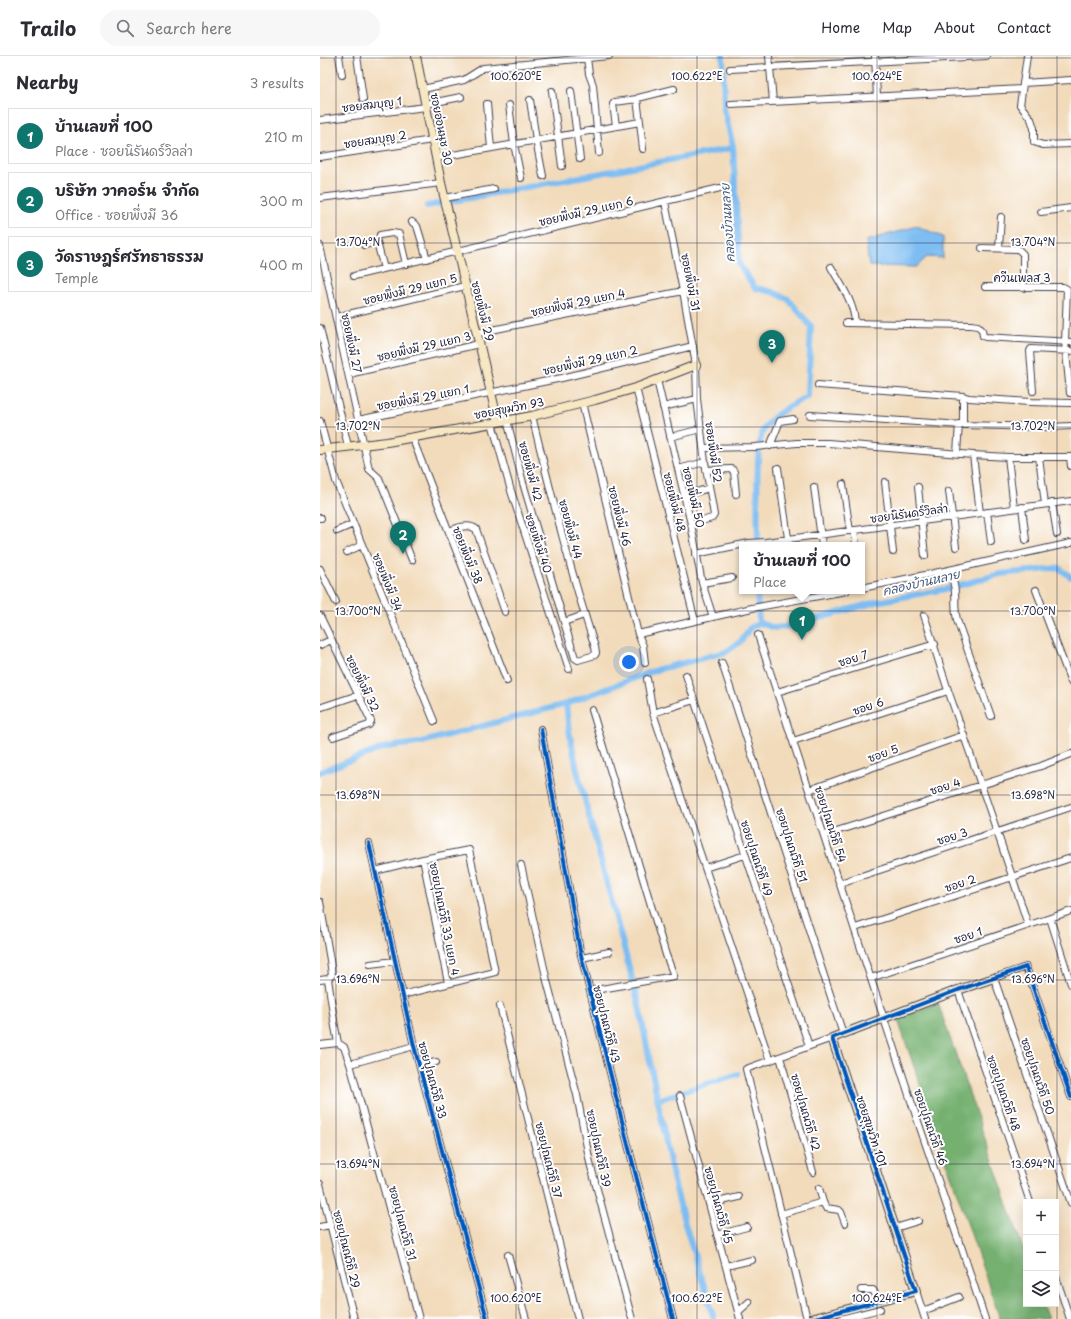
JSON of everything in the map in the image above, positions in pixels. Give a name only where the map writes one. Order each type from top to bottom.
[{"type":"street","points":[[339,56],[342,75]]},
{"type":"street","points":[[357,56],[363,99]]},
{"type":"street","name":"ซอยอ่อนนุช 30","points":[[416,56],[445,201]]},
{"type":"street","points":[[423,89],[464,80],[483,68],[609,56]]},
{"type":"street","points":[[769,56],[773,102]]},
{"type":"street","points":[[730,70],[875,59],[986,56]]},
{"type":"street","points":[[1027,56],[1020,104],[1031,119],[1034,128],[1034,142],[1043,145],[1071,144]]},
{"type":"street","points":[[587,58],[589,74],[593,85],[599,153]]},
{"type":"street","points":[[875,59],[877,97]]},
{"type":"street","points":[[731,104],[877,97],[1022,86],[1071,80]]},
{"type":"street","points":[[616,126],[613,104],[615,102],[637,99],[639,96],[674,89]]},
{"type":"street","points":[[552,91],[562,166]]},
{"type":"street","points":[[571,91],[580,159]]},
{"type":"street","name":"ซอยสมบุญ 1","points":[[320,120],[426,105],[461,97]]},
{"type":"street","points":[[637,99],[643,149]]},
{"type":"street","points":[[530,100],[543,176]]},
{"type":"street","points":[[487,104],[491,148]]},
{"type":"street","points":[[509,105],[514,144],[521,178]]},
{"type":"street","points":[[436,158],[640,122]]},
{"type":"street","name":"ซอยสมบุญ 2","points":[[320,157],[432,140]]},
{"type":"street","points":[[320,198],[441,183]]},
{"type":"street","name":"ซอยพึ่งมี 29 แยก 6","points":[[354,276],[720,188]]},
{"type":"street","points":[[445,201],[494,189]]},
{"type":"street","name":"ซอยพึ่งมี 29","points":[[445,201],[491,393],[495,422]]},
{"type":"street","name":"ซอยพึ่งมี 31","points":[[665,202],[696,365]]},
{"type":"street","points":[[1041,212],[1071,208]]},
{"type":"street","points":[[999,248],[1001,218]]},
{"type":"street","points":[[412,222],[417,226],[427,259]]},
{"type":"street","points":[[380,236],[392,233],[399,234],[406,264]]},
{"type":"street","points":[[364,245],[377,242],[384,269]]},
{"type":"street","name":"ซอยพึ่งมี 27","points":[[320,246],[369,469],[379,478],[412,560]]},
{"type":"street","points":[[982,248],[1018,249],[1024,254],[1023,288]]},
{"type":"street","points":[[831,267],[852,302],[855,312],[855,323]]},
{"type":"street","name":"ซอยพึ่งมี 29 แยก 5","points":[[336,317],[465,286]]},
{"type":"street","name":"ควีนเพลส 3","points":[[985,287],[1067,288],[1068,351],[1071,393]]},
{"type":"street","name":"ซอยพึ่งมี 29 แยก 4","points":[[477,333],[683,291]]},
{"type":"street","points":[[846,323],[978,326],[982,330],[983,336],[985,337],[1068,342]]},
{"type":"street","points":[[320,328],[348,446]]},
{"type":"street","name":"ซอยพึ่งมี 29 แยก 3","points":[[349,374],[479,344]]},
{"type":"street","name":"ซอยพึ่งมี 29 แยก 2","points":[[491,393],[562,378],[693,346]]},
{"type":"street","points":[[1033,392],[1031,349],[1068,351]]},
{"type":"street","name":"ซอยสุขุมวิท 93","points":[[324,449],[412,437],[532,416],[582,404],[636,388],[696,365]]},
{"type":"street","name":"ซอยพึ่งมี 52","points":[[691,524],[714,517],[700,429],[696,365]]},
{"type":"street","name":"ซอยพึ่งมี 50","points":[[657,380],[691,524],[702,583],[713,617]]},
{"type":"street","points":[[818,385],[963,396],[969,398],[1071,403]]},
{"type":"street","name":"ซอยพึ่งมี 48","points":[[636,388],[695,621]]},
{"type":"street","name":"ซอยพึ่งมี 29 แยก 1","points":[[358,420],[491,393]]},
{"type":"street","points":[[957,453],[963,396]]},
{"type":"street","points":[[663,407],[697,399]]},
{"type":"street","name":"ซอยพึ่งมี 46","points":[[582,404],[646,663]]},
{"type":"street","points":[[810,415],[961,424],[1049,427],[1071,426]]},
{"type":"street","name":"ซอยพึ่งมี 44","points":[[532,416],[584,615],[595,647]]},
{"type":"street","points":[[770,446],[780,421],[793,419]]},
{"type":"street","name":"ซอยพึ่งมี 42","points":[[507,420],[523,483],[575,659],[578,660],[595,655],[595,647]]},
{"type":"street","name":"ซอยพึ่งมี 34","points":[[320,421],[324,449],[336,481],[434,721]]},
{"type":"street","name":"ซอยพึ่งมี 40","points":[[495,422],[511,491],[569,669]]},
{"type":"street","points":[[670,437],[700,429]]},
{"type":"street","name":"ซอยพึ่งมี 38","points":[[412,437],[507,681]]},
{"type":"street","points":[[703,448],[755,447],[797,442],[828,443],[973,455],[1008,457],[1070,457],[1071,466]]},
{"type":"street","points":[[973,455],[983,513],[991,542]]},
{"type":"street","points":[[1008,457],[1014,508]]},
{"type":"street","points":[[1039,457],[1045,504]]},
{"type":"street","points":[[678,469],[705,462]]},
{"type":"street","points":[[778,468],[788,542]]},
{"type":"street","points":[[706,470],[732,469],[734,472],[736,494]]},
{"type":"street","points":[[885,482],[893,552]]},
{"type":"street","points":[[843,484],[855,542]]},
{"type":"street","points":[[814,487],[821,542]]},
{"type":"street","points":[[918,487],[925,556]]},
{"type":"street","points":[[684,496],[709,488]]},
{"type":"street","points":[[949,492],[956,547]]},
{"type":"street","name":"ซอยนิรันดร์วิลล่า","points":[[766,542],[788,542],[852,530],[1071,501]]},
{"type":"street","points":[[1052,503],[1057,534]]},
{"type":"street","points":[[1022,507],[1026,540]]},
{"type":"street","points":[[337,531],[354,524]]},
{"type":"street","points":[[448,531],[464,526],[473,527],[476,529],[505,612]]},
{"type":"street","points":[[865,587],[1071,543]]},
{"type":"street","points":[[347,552],[362,545]]},
{"type":"street","name":"ซอยนิรันดร์วิลล่า","points":[[696,554],[739,545]]},
{"type":"street","points":[[320,569],[323,582],[336,602]]},
{"type":"street","points":[[949,570],[956,592],[954,608],[956,620],[991,716]]},
{"type":"street","points":[[702,583],[732,578]]},
{"type":"street","points":[[1036,590],[1071,682]]},
{"type":"street","points":[[638,634],[752,608],[830,594]]},
{"type":"street","points":[[564,622],[584,615]]},
{"type":"street","points":[[924,615],[935,644],[948,690],[982,784],[1028,925]]},
{"type":"street","name":"ซอยพึ่งมี 32","points":[[320,616],[371,723],[334,737]]},
{"type":"street","name":"ซอยปุณณวิถี 54","points":[[758,635],[885,1018]]},
{"type":"street","points":[[320,644],[331,640]]},
{"type":"street","name":"ซอย 7","points":[[777,692],[935,644]]},
{"type":"street","name":"ซอยปุณณวิถี 51","points":[[722,663],[843,1034]]},
{"type":"street","name":"ซอยปุณณวิถี 49","points":[[686,675],[809,1046]]},
{"type":"street","points":[[647,679],[653,713],[770,1061]]},
{"type":"street","name":"ซอย 6","points":[[793,741],[948,690]]},
{"type":"street","points":[[322,708],[358,695]]},
{"type":"street","points":[[653,713],[694,700]]},
{"type":"street","points":[[590,991],[674,976],[664,948],[592,710]]},
{"type":"street","name":"ซอยปุณณวิถี 43","points":[[541,729],[582,958],[672,1319]]},
{"type":"street","name":"ซอย 5","points":[[809,790],[964,735]]},
{"type":"street","name":"ซอย 4","points":[[824,835],[1041,766],[1071,754]]},
{"type":"street","name":"ซอย 3","points":[[840,883],[1071,806]]},
{"type":"street","name":"ซอยปุณณวิถี 33","points":[[369,843],[414,1046],[487,1319]]},
{"type":"street","name":"ซอยปุณณวิถี 33 แยก 4","points":[[375,871],[423,859],[469,850],[495,972],[448,983],[423,859]]},
{"type":"street","points":[[705,868],[745,855]]},
{"type":"street","name":"ซอย 2","points":[[855,928],[1071,858]]},
{"type":"street","name":"ซอยปุณณวิถี 39","points":[[521,865],[547,981],[577,1095],[590,1163],[632,1319]]},
{"type":"street","name":"ซอยปุณณวิถี 31","points":[[320,902],[332,975],[328,978],[338,1043],[344,1047],[350,1064],[419,1319]]},
{"type":"street","name":"ซอย 1","points":[[871,978],[1071,911]]},
{"type":"street","points":[[1050,918],[1071,984]]},
{"type":"street","points":[[582,958],[609,952]]},
{"type":"street","points":[[370,964],[395,961]]},
{"type":"street","points":[[807,1319],[746,1069],[958,990],[1026,967],[1071,1097]]},
{"type":"street","points":[[320,980],[328,978]]},
{"type":"street","name":"ซอยปุณณวิถี 50","points":[[994,978],[1071,1203]]},
{"type":"street","points":[[402,995],[448,983]]},
{"type":"street","name":"ซอยปุณณวิถี 48","points":[[958,990],[1029,1199]]},
{"type":"street","name":"ซอยปุณณวิถี 37","points":[[500,1006],[578,1319]]},
{"type":"street","name":"ซอยปุณณวิถี 46","points":[[885,1018],[911,1101],[985,1319]]},
{"type":"street","name":"ซอยสุขุมวิท 101","points":[[832,1038],[916,1291]]},
{"type":"street","points":[[320,1045],[338,1043]]},
{"type":"street","points":[[350,1064],[414,1046]]},
{"type":"street","name":"ซอยปุณณวิถี 42","points":[[780,1057],[813,1172]]},
{"type":"street","points":[[420,1066],[436,1062]]},
{"type":"street","name":"ซอยปุณณวิถี 45","points":[[680,1096],[739,1316]]},
{"type":"street","name":"ซอยปุณณวิถี 29","points":[[320,1184],[354,1319]]},
{"type":"street","points":[[819,1188],[826,1208],[836,1208],[841,1212],[845,1223]]},
{"type":"street","points":[[709,1204],[739,1197]]},
{"type":"street","points":[[781,1214],[823,1202]]},
{"type":"street","points":[[895,1228],[918,1221]]},
{"type":"street","points":[[320,1227],[330,1225]]},
{"type":"street","points":[[717,1235],[747,1227]]},
{"type":"street","points":[[508,1255],[526,1319]]},
{"type":"street","points":[[726,1266],[752,1260]]},
{"type":"street","points":[[1059,1287],[1070,1319]]},
{"type":"street","points":[[861,1290],[873,1290],[879,1305]]},
{"type":"street","points":[[841,1319],[916,1291],[925,1319]]},
{"type":"street","points":[[923,1312],[959,1297]]},
{"type":"street","points":[[739,1316],[749,1302]]},
{"type":"street","points":[[811,1319],[879,1305]]},
{"type":"green space","points":[[938,1003],[1023,1248],[1023,1307],[1043,1307],[1048,1319],[1000,1319],[897,1017]]},
{"type":"water","points":[[917,226],[943,237],[943,258],[927,257],[916,267],[869,266],[866,241]]},
{"type":"waterway","name":"คลองบ้านหลาย","points":[[723,56],[724,109],[733,146],[739,264],[755,288],[773,292],[788,299],[811,326],[808,396],[773,418],[764,429],[761,437],[758,466],[758,542]]},
{"type":"waterway","points":[[427,206],[733,148]]},
{"type":"waterway","name":"คลองบ้านหลาย","points":[[757,594],[759,623],[775,628],[791,626],[876,602],[946,589],[1000,574],[1059,568],[1071,577]]},
{"type":"waterway","points":[[320,772],[386,747],[418,743],[566,704],[656,670],[726,652],[740,642],[750,628],[759,623]]},
{"type":"waterway","points":[[566,704],[569,730],[577,770],[638,1001],[673,1177],[684,1221],[714,1319]]},
{"type":"waterway","points":[[657,1100],[738,1074]]},
{"type":"cycle path","points":[[541,729],[580,951],[673,1319]]},
{"type":"cycle path","points":[[369,843],[414,1046],[487,1319]]},
{"type":"cycle path","points":[[811,1319],[916,1291],[832,1038],[958,990],[1026,967],[1071,1097]]},
{"type":"place","name":"วัดราษฎร์ศรัทธาธรรม","points":[[772,363]]},
{"type":"place","name":"บริษัท วาคอร์น จำกัด","points":[[403,554]]},
{"type":"place","name":"บ้านเลขที่ 100","points":[[802,640]]}]
